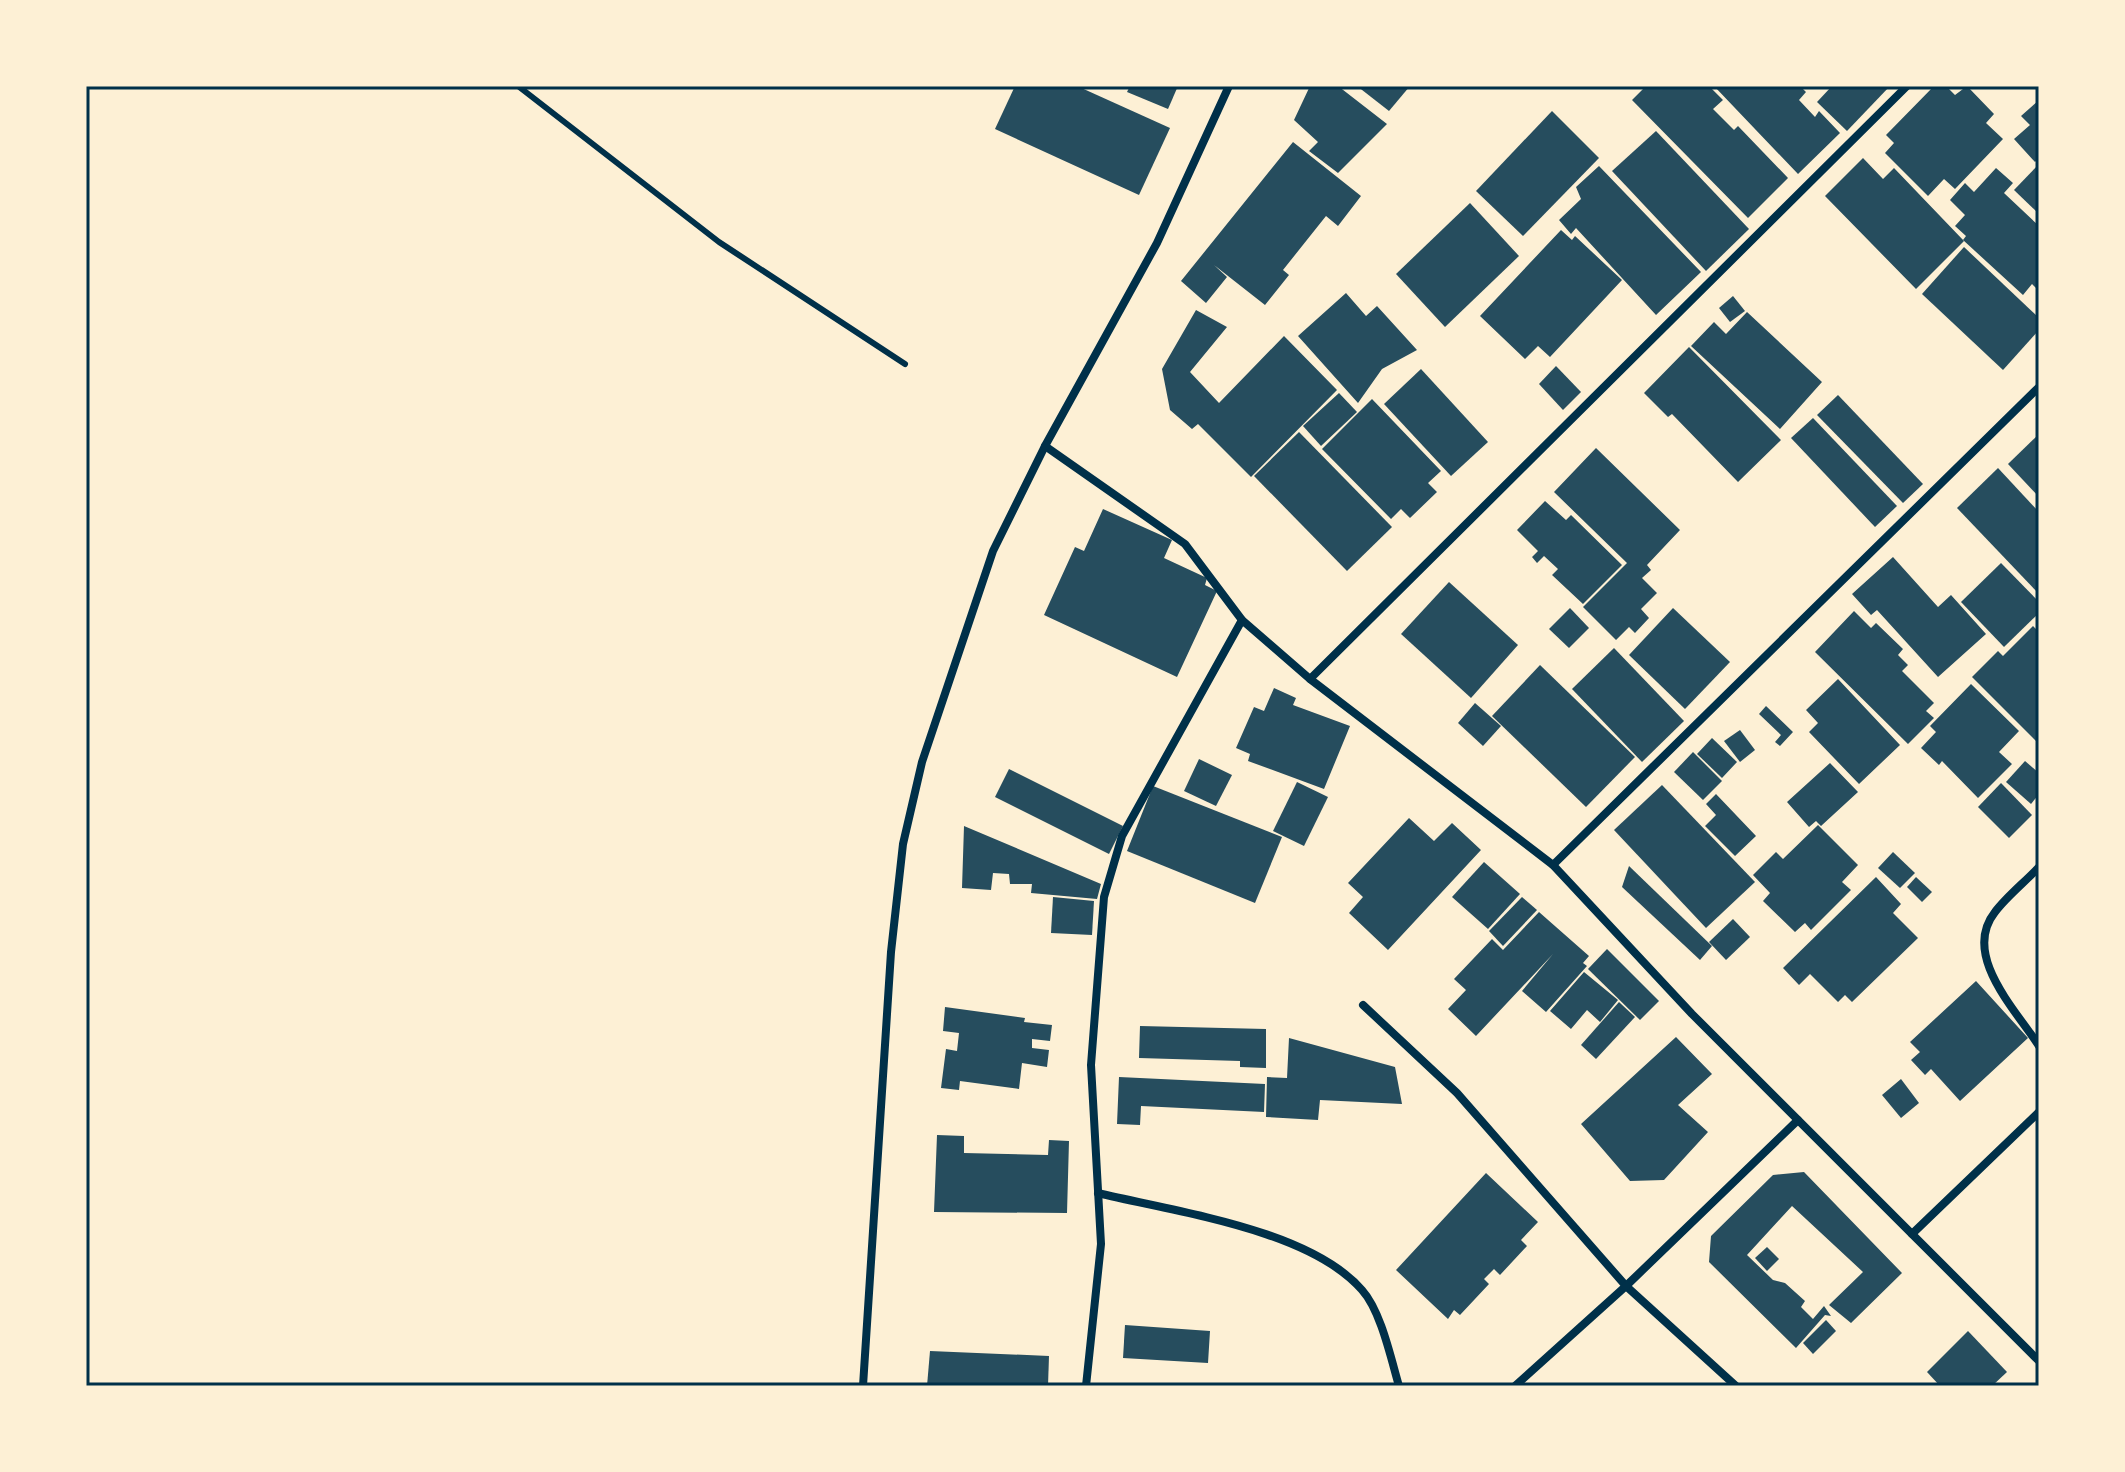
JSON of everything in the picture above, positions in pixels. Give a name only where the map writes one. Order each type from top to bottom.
[{"type":"street","points":[[863,1386],[889,968],[903,844],[922,762],[993,551],[1045,446],[1157,243],[1229,86]]},
{"type":"street","points":[[1310,679],[1907,86]]},
{"type":"street","points":[[1553,865],[2039,387]]},
{"type":"street","points":[[1045,446],[1185,544],[1242,620],[1310,679],[1553,865],[1798,1120],[2039,1361]]},
{"type":"street","points":[[1086,1386],[1101,1244],[1091,1065],[1104,897],[1122,836],[1242,620]]},
{"type":"street","points":[[2039,867],[1993,914],[1982,943],[1988,966],[2039,1046]]},
{"type":"street","points":[[1363,1005],[1457,1093],[1626,1286],[1736,1386]]},
{"type":"street","points":[[1912,1234],[2039,1112]]},
{"type":"street","points":[[1515,1386],[1626,1286],[1798,1120]]},
{"type":"street","points":[[1098,1193],[1269,1235],[1329,1260],[1364,1292],[1384,1335],[1399,1386]]},
{"type":"lane","points":[[518,86],[719,242],[905,364]]},
{"type":"building","points":[[1015,86],[1077,86],[1170,128],[1139,195],[995,129]]},
{"type":"building","points":[[1130,86],[1178,86],[1168,109],[1127,92]]},
{"type":"building","points":[[1310,86],[1338,86],[1387,124],[1338,173],[1309,151],[1318,142],[1294,120]]},
{"type":"building","points":[[1357,86],[1410,86],[1389,111]]},
{"type":"building","points":[[1646,86],[1709,86],[1723,100],[1713,109],[1734,130],[1738,126],[1788,178],[1748,218],[1632,100]]},
{"type":"building","points":[[1714,86],[1800,86],[1806,92],[1799,100],[1815,117],[1819,111],[1840,133],[1798,174]]},
{"type":"building","points":[[1832,86],[1890,86],[1847,131],[1817,102]]},
{"type":"building","points":[[1934,86],[1946,86],[1955,95],[1967,86],[1994,114],[1986,123],[2003,139],[1955,189],[1944,179],[1928,196],[1885,153],[1894,143],[1886,135]]},
{"type":"building","points":[[2039,100],[2039,158],[2035,162],[2014,139],[2030,125],[2021,116]]},
{"type":"building","points":[[1552,111],[1599,158],[1523,236],[1476,191]]},
{"type":"building","points":[[1656,131],[1749,229],[1706,271],[1612,171]]},
{"type":"building","points":[[1293,142],[1361,196],[1338,226],[1326,216],[1283,270],[1289,275],[1265,305],[1214,265],[1227,277],[1206,303],[1181,281]]},
{"type":"building","points":[[1863,158],[1883,179],[1894,168],[1964,241],[1916,289],[1825,196]]},
{"type":"building","points":[[2039,164],[2039,214],[2014,190]]},
{"type":"building","points":[[1599,166],[1701,272],[1656,315],[1576,228],[1571,234],[1559,220],[1581,199],[1576,187]]},
{"type":"building","points":[[1996,168],[2013,183],[2004,193],[2039,226],[2039,291],[2032,284],[2023,295],[1963,240],[1966,236],[1955,226],[1965,215],[1950,200],[1965,183],[1974,192]]},
{"type":"building","points":[[1470,203],[1519,256],[1445,327],[1396,274]]},
{"type":"building","points":[[1561,230],[1572,240],[1575,236],[1622,280],[1550,357],[1538,346],[1525,359],[1480,316]]},
{"type":"building","points":[[1964,247],[2039,318],[2039,330],[2003,370],[1922,294]]},
{"type":"building","points":[[1346,293],[1366,316],[1377,306],[1417,350],[1382,369],[1358,403],[1298,336]]},
{"type":"building","points":[[1733,296],[1745,311],[1730,322],[1719,308]]},
{"type":"building","points":[[1196,310],[1227,327],[1190,372],[1219,403],[1284,336],[1337,390],[1251,477],[1198,424],[1192,429],[1170,410],[1162,369]]},
{"type":"building","points":[[1747,312],[1822,382],[1780,429],[1691,346],[1714,322],[1726,334]]},
{"type":"building","points":[[1689,347],[1781,440],[1738,482],[1672,414],[1668,417],[1644,393]]},
{"type":"building","points":[[1556,366],[1581,392],[1563,410],[1539,384]]},
{"type":"building","points":[[1421,369],[1488,442],[1451,476],[1384,404]]},
{"type":"building","points":[[1339,393],[1357,412],[1321,446],[1303,426]]},
{"type":"building","points":[[1838,395],[1923,484],[1903,503],[1817,415]]},
{"type":"building","points":[[1372,399],[1441,471],[1428,483],[1437,492],[1410,518],[1401,509],[1391,519],[1322,449]]},
{"type":"building","points":[[1813,418],[1897,506],[1875,527],[1791,438]]},
{"type":"building","points":[[1299,432],[1392,527],[1347,571],[1254,476]]},
{"type":"building","points":[[2039,434],[2039,497],[2008,464]]},
{"type":"building","points":[[1596,448],[1680,530],[1647,565],[1651,570],[1642,578],[1657,593],[1641,609],[1649,618],[1635,633],[1629,627],[1616,640],[1583,607],[1627,563],[1554,492]]},
{"type":"building","points":[[1998,468],[2039,512],[2039,594],[1957,508]]},
{"type":"building","points":[[1545,501],[1566,520],[1571,515],[1622,565],[1583,604],[1552,575],[1558,569],[1544,556],[1537,563],[1532,557],[1538,551],[1517,530]]},
{"type":"building","points":[[1103,509],[1172,540],[1164,558],[1207,578],[1205,585],[1217,591],[1177,677],[1044,615],[1075,547],[1084,551]]},
{"type":"building","points":[[1893,557],[1938,607],[1951,595],[1986,634],[1938,677],[1877,610],[1871,615],[1852,594]]},
{"type":"building","points":[[2001,563],[2039,602],[2039,613],[2004,647],[1961,602]]},
{"type":"building","points":[[1449,582],[1518,645],[1471,698],[1401,634]]},
{"type":"building","points":[[1570,608],[1589,628],[1569,648],[1549,629]]},
{"type":"building","points":[[1673,608],[1730,662],[1685,709],[1629,655]]},
{"type":"building","points":[[1854,611],[1871,628],[1876,623],[1903,649],[1898,655],[1908,665],[1902,671],[1934,703],[1926,711],[1934,718],[1908,744],[1815,652]]},
{"type":"building","points":[[2033,626],[2039,632],[2039,744],[1972,677],[1998,651],[2003,656]]},
{"type":"building","points":[[1614,648],[1684,721],[1642,762],[1572,689]]},
{"type":"building","points":[[1540,665],[1635,757],[1586,807],[1492,716]]},
{"type":"building","points":[[1838,679],[1900,745],[1859,784],[1809,732],[1818,723],[1806,710]]},
{"type":"building","points":[[1971,684],[2019,731],[1999,752],[2012,764],[1978,798],[1942,761],[1939,765],[1921,748],[1936,732],[1930,726]]},
{"type":"building","points":[[1274,688],[1296,698],[1293,705],[1350,726],[1324,789],[1248,761],[1250,754],[1236,748],[1254,707],[1264,711]]},
{"type":"building","points":[[1475,703],[1501,726],[1483,746],[1458,723]]},
{"type":"building","points":[[1766,706],[1793,732],[1780,746],[1775,742],[1781,735],[1759,714]]},
{"type":"building","points":[[1740,730],[1755,750],[1740,762],[1724,741]]},
{"type":"building","points":[[1712,738],[1737,762],[1722,778],[1697,754]]},
{"type":"building","points":[[1693,752],[1722,781],[1703,800],[1674,772]]},
{"type":"building","points":[[1199,759],[1232,775],[1216,806],[1184,791]]},
{"type":"building","points":[[2025,761],[2039,773],[2039,794],[2031,804],[2006,782]]},
{"type":"building","points":[[1830,763],[1858,792],[1821,826],[1816,821],[1809,827],[1787,802]]},
{"type":"building","points":[[1009,769],[1123,826],[1109,854],[995,797]]},
{"type":"building","points":[[1297,782],[1328,797],[1304,846],[1273,831]]},
{"type":"building","points":[[2001,783],[2032,815],[2009,838],[1978,807]]},
{"type":"building","points":[[1662,785],[1755,882],[1706,928],[1614,830]]},
{"type":"building","points":[[1153,786],[1282,837],[1255,903],[1127,851]]},
{"type":"building","points":[[1716,794],[1756,836],[1735,856],[1705,826],[1716,815],[1706,804]]},
{"type":"building","points":[[1409,818],[1434,841],[1452,823],[1481,850],[1388,950],[1349,913],[1363,897],[1348,883]]},
{"type":"building","points":[[1818,825],[1858,865],[1842,882],[1851,890],[1811,930],[1805,923],[1795,932],[1763,901],[1770,893],[1753,875],[1776,852],[1783,859]]},
{"type":"building","points":[[964,826],[1101,884],[1097,899],[1031,893],[1032,884],[1010,884],[1009,874],[993,873],[991,890],[962,888]]},
{"type":"building","points":[[1893,852],[1915,873],[1900,888],[1878,868]]},
{"type":"building","points":[[1484,862],[1520,894],[1488,929],[1452,897]]},
{"type":"building","points":[[1629,866],[1712,946],[1700,960],[1622,887]]},
{"type":"building","points":[[1876,877],[1901,904],[1893,913],[1918,938],[1852,1002],[1845,995],[1838,1002],[1810,974],[1799,985],[1783,968]]},
{"type":"building","points":[[1916,877],[1932,892],[1922,902],[1907,887]]},
{"type":"building","points":[[1053,897],[1094,901],[1092,935],[1051,933]]},
{"type":"building","points":[[1522,897],[1537,910],[1503,946],[1489,931]]},
{"type":"building","points":[[1539,912],[1589,956],[1583,963],[1587,966],[1546,1012],[1522,991],[1553,954],[1476,1036],[1448,1009],[1466,990],[1454,979],[1492,939],[1503,950]]},
{"type":"building","points":[[1733,919],[1750,937],[1726,960],[1709,942]]},
{"type":"building","points":[[1607,949],[1659,1001],[1640,1020],[1588,969]]},
{"type":"building","points":[[1584,972],[1618,1000],[1600,1022],[1587,1010],[1571,1029],[1550,1011]]},
{"type":"building","points":[[1976,981],[2028,1038],[1960,1101],[1931,1069],[1925,1075],[1911,1060],[1920,1052],[1910,1042]]},
{"type":"building","points":[[1619,1002],[1635,1017],[1596,1059],[1581,1045]]},
{"type":"building","points":[[945,1007],[1025,1018],[1024,1022],[1052,1025],[1050,1041],[1032,1039],[1032,1048],[1049,1050],[1047,1067],[1022,1063],[1019,1089],[960,1081],[959,1090],[941,1088],[946,1049],[957,1051],[959,1033],[943,1031]]},
{"type":"building","points":[[1140,1026],[1266,1029],[1266,1068],[1240,1067],[1240,1061],[1139,1058]]},
{"type":"building","points":[[1676,1037],[1712,1074],[1678,1105],[1708,1132],[1664,1180],[1630,1181],[1581,1124]]},
{"type":"building","points":[[1289,1038],[1395,1067],[1402,1104],[1320,1100],[1318,1120],[1266,1117],[1267,1077],[1287,1078]]},
{"type":"building","points":[[1119,1077],[1265,1084],[1264,1112],[1141,1106],[1140,1125],[1117,1124]]},
{"type":"building","points":[[1901,1079],[1919,1103],[1901,1118],[1882,1095]]},
{"type":"building","points":[[937,1135],[964,1136],[964,1153],[1048,1155],[1049,1140],[1069,1141],[1067,1213],[934,1212]]},
{"type":"building","points":[[1804,1172],[1902,1273],[1851,1323],[1829,1305],[1863,1272],[1792,1206],[1747,1255],[1773,1280],[1785,1283],[1805,1301],[1801,1307],[1813,1319],[1824,1306],[1831,1316],[1825,1315],[1796,1348],[1709,1262],[1711,1236],[1773,1175]]},
{"type":"building","points":[[1486,1173],[1538,1222],[1521,1240],[1527,1246],[1500,1275],[1494,1269],[1484,1279],[1489,1284],[1460,1315],[1454,1310],[1448,1319],[1396,1270]]},
{"type":"building","points":[[1767,1247],[1779,1259],[1767,1271],[1755,1258]]},
{"type":"building","points":[[1826,1320],[1836,1331],[1813,1354],[1803,1343]]},
{"type":"building","points":[[1125,1325],[1210,1331],[1208,1363],[1123,1358]]},
{"type":"building","points":[[1968,1331],[2007,1372],[1992,1386],[1940,1386],[1927,1372]]},
{"type":"building","points":[[930,1351],[1049,1356],[1048,1386],[927,1386]]}]
